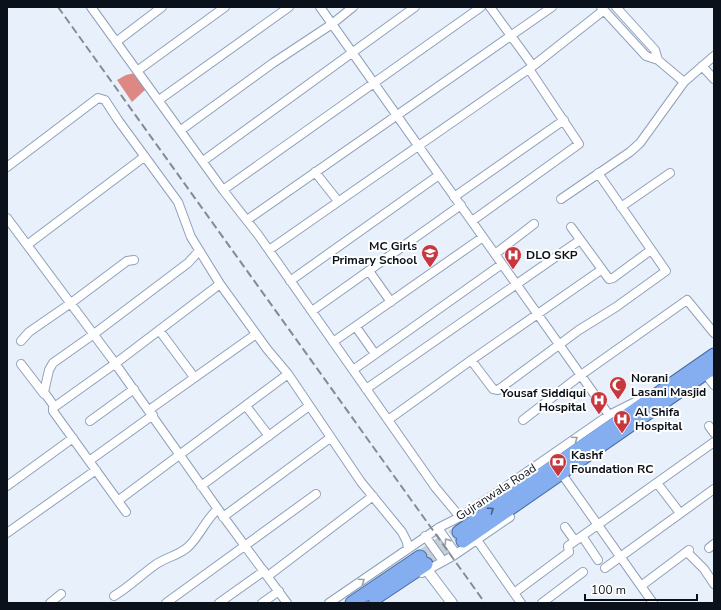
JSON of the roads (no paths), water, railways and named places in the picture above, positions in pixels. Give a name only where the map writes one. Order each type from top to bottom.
[{"type":"highway","name":"Gujranwala Road","points":[[461,536],[669,390],[714,355]]},
{"type":"highway","name":"Gujranwala Road","points":[[669,390],[710,370]]},
{"type":"highway","name":"Gujranwala Road","points":[[352,603],[425,563]]},
{"type":"highway","name":"Gujranwala Road","points":[[368,603],[425,563]]},
{"type":"street","points":[[116,42],[162,7]]},
{"type":"street","points":[[137,71],[225,7]]},
{"type":"street","points":[[159,100],[289,7]]},
{"type":"street","points":[[320,7],[609,415]]},
{"type":"street","points":[[180,130],[272,63],[332,24],[353,7]]},
{"type":"street","points":[[202,161],[415,7]]},
{"type":"street","points":[[223,190],[482,7]]},
{"type":"street","points":[[472,221],[578,145],[579,141],[511,36],[490,7]]},
{"type":"street","points":[[247,220],[552,7]]},
{"type":"street","points":[[616,7],[655,50],[658,60]]},
{"type":"street","points":[[94,8],[116,42],[202,161],[269,250],[434,487],[460,517]]},
{"type":"street","points":[[269,250],[531,67],[603,8],[646,56],[658,60],[684,82]]},
{"type":"street","points":[[561,199],[630,152],[640,143],[684,82],[714,56]]},
{"type":"street","points":[[702,66],[714,79]]},
{"type":"street","points":[[7,167],[98,98],[102,97],[178,202],[190,238],[198,252],[256,334],[288,374],[330,438],[402,532],[407,542],[408,549]]},
{"type":"street","points":[[454,196],[564,120]]},
{"type":"street","points":[[27,245],[144,157]]},
{"type":"street","points":[[315,172],[338,201]]},
{"type":"street","points":[[472,360],[492,387],[497,390],[578,330],[616,307],[666,271],[598,173]]},
{"type":"street","points":[[621,207],[670,173]]},
{"type":"street","points":[[290,280],[439,175]]},
{"type":"street","points":[[312,311],[461,205]]},
{"type":"street","points":[[7,218],[116,363],[223,517],[287,603]]},
{"type":"street","points":[[495,254],[534,224]]},
{"type":"street","points":[[571,227],[608,278],[612,279],[651,250]]},
{"type":"street","points":[[333,342],[483,237]]},
{"type":"street","points":[[366,389],[580,240]]},
{"type":"street","points":[[44,394],[51,365],[188,263],[198,252]]},
{"type":"street","points":[[21,341],[29,332],[127,261],[134,260]]},
{"type":"street","points":[[352,370],[502,264]]},
{"type":"street","points":[[388,420],[601,270]]},
{"type":"street","points":[[369,271],[391,302]]},
{"type":"street","points":[[126,512],[119,500],[53,412],[54,406],[116,363],[220,284]]},
{"type":"street","points":[[523,420],[581,375],[687,300],[714,333]]},
{"type":"street","points":[[356,327],[375,354]]},
{"type":"street","points":[[159,330],[194,377]]},
{"type":"street","points":[[89,461],[194,377],[256,334]]},
{"type":"street","points":[[20,364],[54,406]]},
{"type":"street","points":[[710,370],[714,385]]},
{"type":"street","points":[[119,500],[288,374]]},
{"type":"street","points":[[90,421],[134,389]]},
{"type":"street","name":"Gujranwala Road","points":[[329,603],[425,536],[460,517],[609,415],[669,390]]},
{"type":"street","name":"Gujranwala Road","points":[[379,603],[425,563],[443,561],[456,554],[564,477],[649,420],[669,390]]},
{"type":"street","points":[[246,406],[269,436]]},
{"type":"street","points":[[202,486],[309,406]]},
{"type":"street","points":[[7,486],[73,438]]},
{"type":"street","points":[[223,517],[330,438]]},
{"type":"street","points":[[514,592],[568,552],[567,546],[599,525],[714,442]]},
{"type":"street","points":[[7,533],[96,470]]},
{"type":"street","points":[[564,477],[653,603]]},
{"type":"street","points":[[657,483],[680,513]]},
{"type":"street","points":[[605,568],[714,489]]},
{"type":"street","points":[[166,603],[316,494]]},
{"type":"street","points":[[219,603],[266,574],[373,496]]},
{"type":"street","points":[[114,596],[155,565],[187,548],[197,537],[208,518],[218,509]]},
{"type":"street","points":[[565,527],[575,541]]},
{"type":"street","points":[[438,528],[456,554]]},
{"type":"street","points":[[425,536],[443,561]]},
{"type":"street","points":[[582,536],[598,560]]},
{"type":"street","points":[[477,540],[521,603]]},
{"type":"street","points":[[641,586],[688,551],[704,569],[712,583]]},
{"type":"street","points":[[425,563],[452,603]]},
{"type":"street","points":[[542,603],[583,572]]},
{"type":"street","points":[[262,603],[279,591]]},
{"type":"street","points":[[50,603],[60,594]]},
{"type":"tunnel","points":[[420,557],[459,532]]},
{"type":"tunnel","points":[[426,564],[463,541]]},
{"type":"railway","points":[[58,7],[485,603]]},
{"type":"place","name":"MC Girls Primary School","points":[[430,268]]},
{"type":"place","name":"DLO SKP","points":[[513,270]]},
{"type":"place","name":"Norani Lasani Masjid","points":[[618,400]]},
{"type":"place","name":"Yousaf Siddiqui Hospital","points":[[599,415]]},
{"type":"place","name":"Al Shifa Hospital","points":[[622,434]]},
{"type":"place","name":"Kashf Foundation RC","points":[[558,477]]}]
